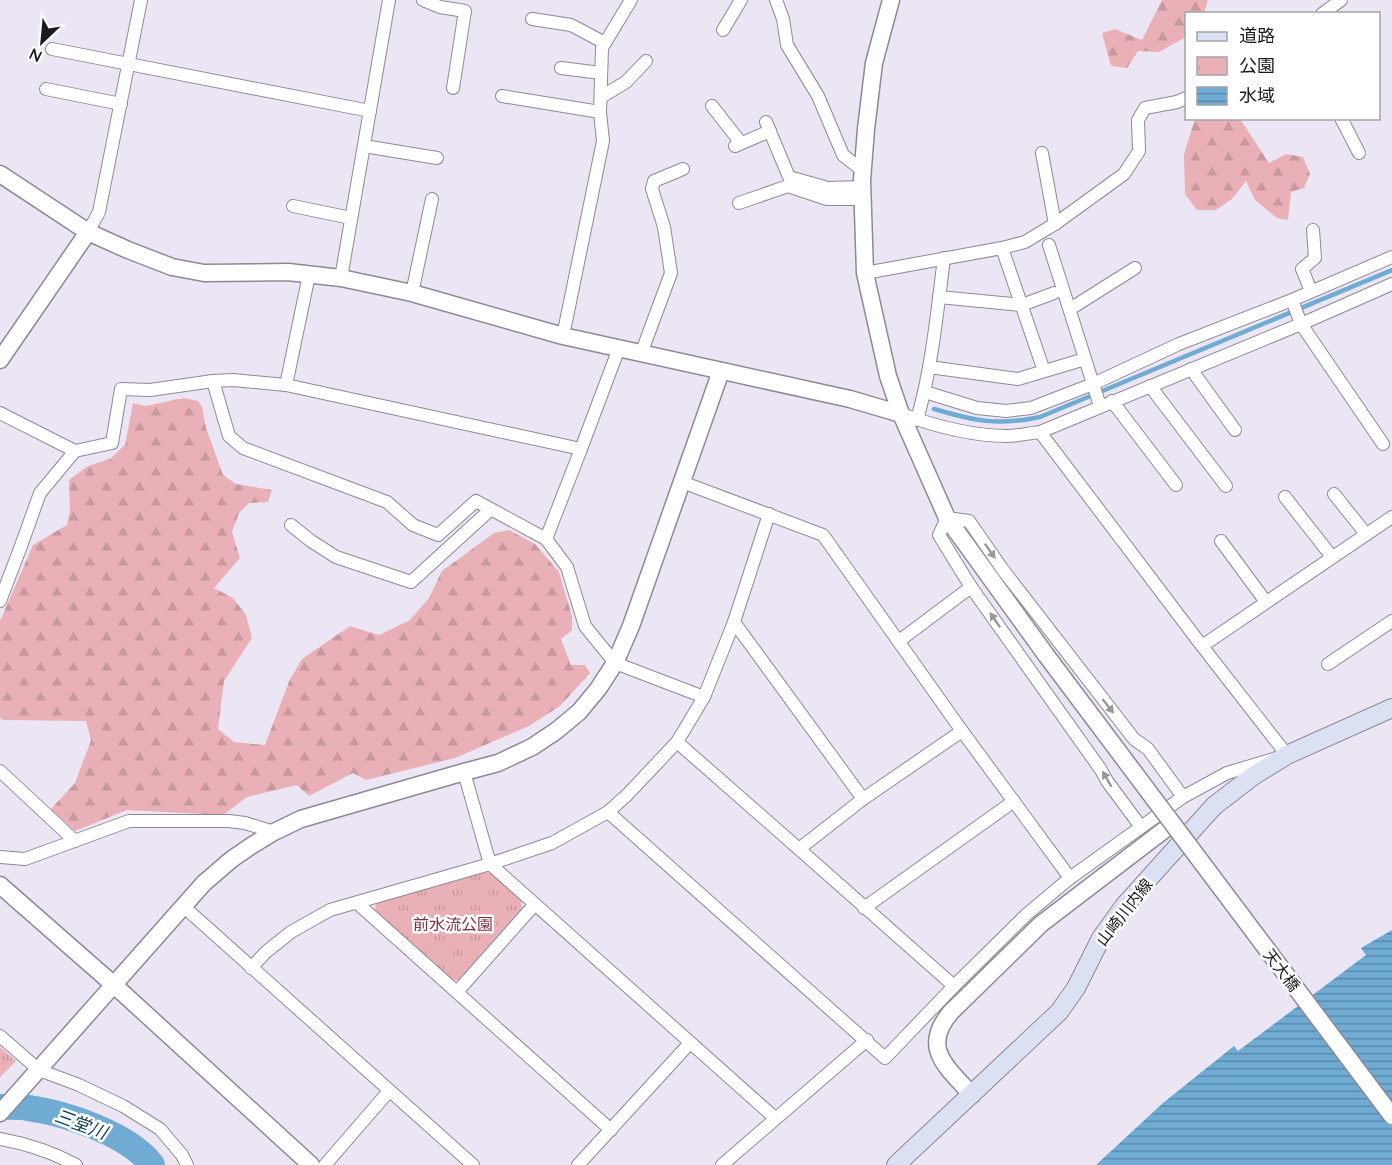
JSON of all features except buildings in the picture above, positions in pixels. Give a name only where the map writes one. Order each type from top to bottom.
[{"type":"main road","name":"山崎川内線","points":[[896,1165],[1059,1012],[1076,988],[1101,938],[1124,906],[1214,806],[1253,776],[1287,755],[1392,708]]},
{"type":"street","points":[[0,360],[88,232],[99,212],[141,0]]},
{"type":"street","points":[[341,278],[389,0]]},
{"type":"street","points":[[423,0],[440,7],[465,10],[453,88]]},
{"type":"street","points":[[563,336],[603,141],[600,112],[602,48],[631,0]]},
{"type":"street","points":[[723,30],[741,0]]},
{"type":"street","points":[[776,0],[783,19],[787,45],[818,96],[843,155],[862,185]]},
{"type":"street","name":"天大橋","points":[[891,0],[874,63],[866,129],[862,185],[865,273],[888,376],[901,414],[947,518],[1046,655],[1392,1116]]},
{"type":"street","points":[[1325,12],[1341,0]]},
{"type":"street","points":[[532,19],[571,26],[605,43]]},
{"type":"street","points":[[52,49],[370,111]]},
{"type":"street","points":[[601,97],[626,82],[646,61]]},
{"type":"street","points":[[561,68],[601,74]]},
{"type":"street","points":[[46,89],[121,104]]},
{"type":"street","points":[[502,96],[600,112]]},
{"type":"street","points":[[865,273],[1024,242],[1055,224],[1124,174],[1139,151],[1138,120],[1145,108],[1185,98]]},
{"type":"street","points":[[712,106],[737,144],[768,126],[789,177],[828,188],[862,185]]},
{"type":"street","points":[[1342,120],[1359,153]]},
{"type":"street","points":[[364,146],[437,158]]},
{"type":"street","points":[[1042,153],[1055,224]]},
{"type":"street","points":[[641,354],[671,273],[664,227],[652,189],[654,181],[683,170]]},
{"type":"street","points":[[2,180],[88,232],[172,267],[204,273],[288,272],[341,278],[412,293],[563,336],[850,399],[938,427],[979,434],[1009,436],[1041,432],[1392,284]]},
{"type":"street","points":[[739,203],[788,186],[828,199],[862,185]]},
{"type":"street","points":[[412,293],[432,199]]},
{"type":"street","points":[[293,207],[351,218]]},
{"type":"street","points":[[1311,291],[1302,268],[1315,258],[1313,230]]},
{"type":"street","points":[[1049,245],[1093,384],[1106,404],[1176,485]]},
{"type":"street","points":[[1002,248],[1044,371]]},
{"type":"street","points":[[925,392],[976,408],[1006,411],[1030,408],[1093,384],[1179,344],[1292,300],[1392,257]]},
{"type":"street","points":[[917,420],[930,367],[944,258]]},
{"type":"street","points":[[1070,309],[1135,268]]},
{"type":"street","points":[[286,385],[309,275]]},
{"type":"street","points":[[939,297],[1022,305],[1054,293]]},
{"type":"street","points":[[1292,300],[1301,324],[1383,444]]},
{"type":"street","points":[[546,539],[619,348]]},
{"type":"street","points":[[930,367],[1018,379],[1085,359]]},
{"type":"street","points":[[1191,369],[1235,430]]},
{"type":"street","points":[[0,1113],[204,883],[232,859],[274,832],[301,819],[498,763],[515,756],[556,731],[579,712],[615,663],[631,626],[721,371]]},
{"type":"street","points":[[0,601],[40,493],[75,451],[112,443],[121,389],[150,390],[233,380],[286,385],[581,449]]},
{"type":"street","points":[[213,381],[229,436],[243,448],[387,502],[413,525],[438,535],[476,501],[546,539],[567,567],[585,626],[615,663],[704,697]]},
{"type":"street","points":[[1150,386],[1226,486]]},
{"type":"street","points":[[0,413],[75,451]]},
{"type":"street","points":[[608,812],[885,1058],[1027,914],[1070,878],[1183,797],[1227,773],[1287,755],[1041,432]]},
{"type":"street","points":[[682,482],[824,535],[962,731],[1070,878]]},
{"type":"street","points":[[1334,494],[1366,534]]},
{"type":"street","points":[[1285,496],[1332,557]]},
{"type":"street","points":[[291,525],[310,541],[336,557],[411,582],[490,510]]},
{"type":"street","points":[[251,968],[266,952],[300,926],[330,910],[490,864],[552,843],[608,812],[677,742],[704,697],[734,622],[769,514]]},
{"type":"street","points":[[1202,646],[1392,516]]},
{"type":"street","points":[[1141,827],[971,587],[939,535],[947,518],[969,521],[1003,570],[1134,739],[1148,749],[1183,797]]},
{"type":"street","points":[[1221,541],[1266,602]]},
{"type":"street","points":[[899,641],[971,587]]},
{"type":"street","points":[[1328,664],[1392,621]]},
{"type":"street","points":[[734,622],[864,799]]},
{"type":"street","points":[[799,849],[864,799],[962,731]]},
{"type":"street","points":[[677,742],[954,986]]},
{"type":"street","points":[[0,771],[75,841]]},
{"type":"street","points":[[464,772],[490,864],[775,1118]]},
{"type":"street","points":[[864,908],[1014,801]]},
{"type":"street","points":[[0,857],[25,859],[129,820],[229,821],[274,832]]},
{"type":"street","points":[[972,1095],[942,1060],[937,1048],[939,1029],[943,1021],[1041,924],[1172,824]]},
{"type":"street","points":[[0,885],[114,985],[311,1165]]},
{"type":"street","points":[[357,903],[611,1130]]},
{"type":"street","points":[[457,992],[535,904]]},
{"type":"street","points":[[183,906],[473,1165]]},
{"type":"street","points":[[0,1036],[36,1073],[79,1085],[123,1106],[160,1129],[188,1165]]},
{"type":"street","points":[[722,1165],[867,1040]]},
{"type":"street","points":[[578,1165],[690,1043]]},
{"type":"street","points":[[325,1165],[389,1091]]},
{"type":"street","points":[[0,1139],[46,1151],[76,1165]]},
{"type":"green space","points":[[1162,0],[1208,0],[1204,12],[1185,12],[1185,38],[1159,52],[1138,51],[1127,68],[1111,66],[1102,33],[1115,29],[1142,40]]},
{"type":"green space","points":[[1195,120],[1241,120],[1269,163],[1286,154],[1303,157],[1310,174],[1304,188],[1291,192],[1288,220],[1277,218],[1255,200],[1246,181],[1233,198],[1216,210],[1197,210],[1185,194],[1184,154]]},
{"type":"green space","points":[[184,398],[198,401],[202,407],[206,428],[223,475],[236,484],[272,490],[268,502],[249,503],[239,513],[232,532],[240,558],[214,588],[233,598],[246,615],[252,638],[224,681],[218,729],[234,742],[265,745],[290,679],[302,659],[350,626],[379,635],[410,620],[429,598],[442,571],[494,533],[509,530],[535,544],[559,572],[572,616],[572,630],[561,639],[571,665],[585,665],[590,673],[560,706],[529,726],[455,758],[366,780],[353,773],[309,796],[297,785],[247,797],[223,815],[127,810],[75,831],[51,809],[75,783],[91,740],[86,721],[3,720],[0,718],[0,621],[33,545],[67,525],[70,511],[69,480],[88,466],[110,459],[125,445],[133,403],[145,406]]},
{"type":"green space","name":"前水流公園","points":[[484,872],[491,873],[521,901],[523,910],[459,980],[452,980],[375,911],[376,902]]},
{"type":"green space","points":[[0,1047],[16,1061],[0,1077]]},
{"type":"water","points":[[1392,930],[1392,1165],[1096,1165],[1163,1103],[1234,1046],[1238,1051],[1366,955],[1361,948]]},
{"type":"waterway","points":[[934,409],[962,417],[998,422],[1040,417],[1392,270]]},
{"type":"waterway","name":"三堂川","points":[[0,1107],[21,1107],[77,1120],[128,1144],[152,1165]]}]
